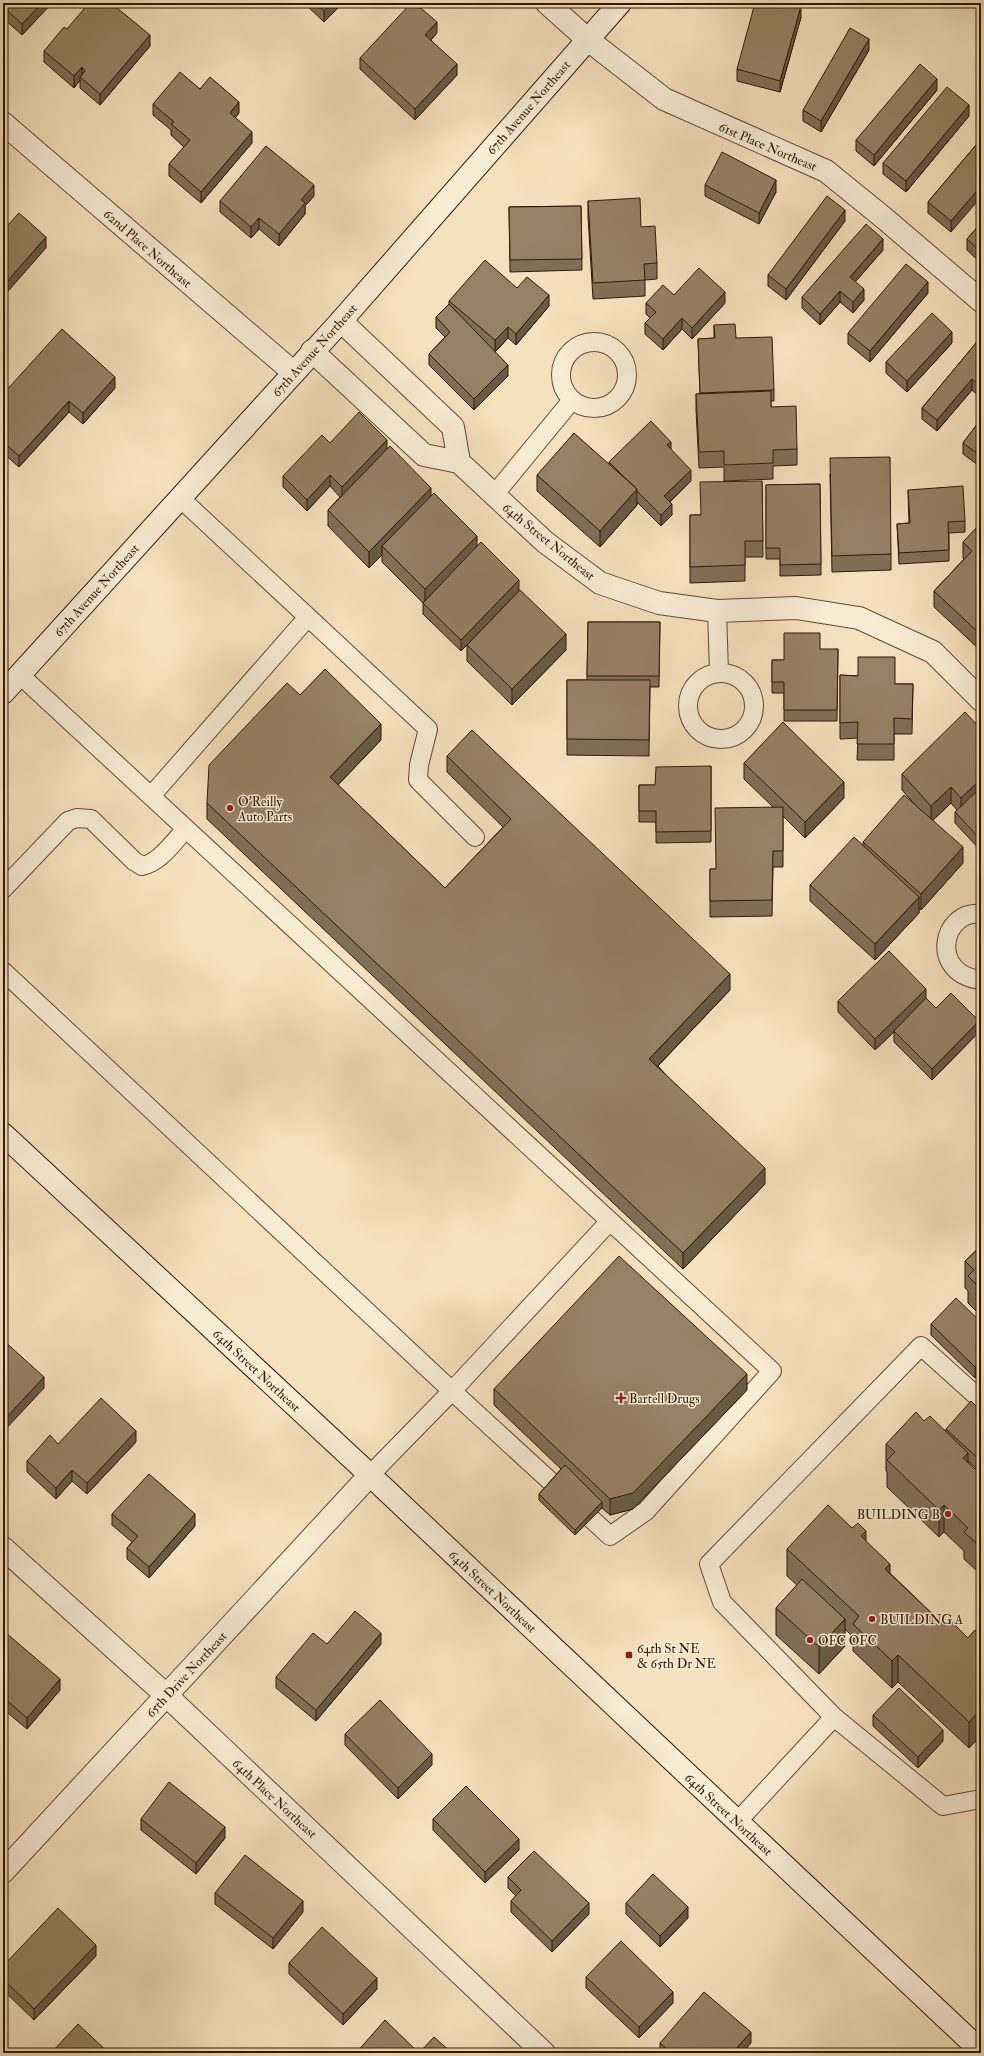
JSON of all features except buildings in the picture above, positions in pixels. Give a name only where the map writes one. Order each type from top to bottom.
[{"type":"street","name":"61st Place Northeast","points":[[547,3],[587,39],[664,100],[826,171],[884,218],[981,301]]},
{"type":"street","name":"67th Avenue Northeast","points":[[3,693],[293,372],[341,321],[620,3]]},
{"type":"street","name":"62nd Place Northeast","points":[[3,123],[293,372]]},
{"type":"street","points":[[312,352],[424,455],[459,462],[453,427],[341,321]]},
{"type":"street","name":"64th Street Northeast","points":[[459,462],[545,542],[600,583],[659,603],[717,611],[796,608],[859,618],[932,652],[981,700]]},
{"type":"street","name":"64th Street Northeast","points":[[3,1134],[370,1475],[981,2051]]},
{"type":"street","name":"65th Drive Northeast","points":[[3,1872],[370,1475]]},
{"type":"street","name":"64th Place Northeast","points":[[3,1548],[166,1695],[544,2053]]},
{"type":"lane","points":[[494,495],[572,400]]},
{"type":"lane","points":[[180,498],[428,729],[419,765],[418,780],[475,837]]},
{"type":"lane","points":[[717,611],[719,672]]},
{"type":"lane","points":[[151,796],[308,617]]},
{"type":"lane","points":[[3,971],[452,1391],[610,1536],[646,1511],[772,1371],[20,675]]},
{"type":"lane","points":[[3,889],[68,821],[76,818],[91,819],[142,866],[151,864],[186,829]]},
{"type":"lane","points":[[981,914],[964,917],[954,925],[947,936],[946,949],[949,961],[957,972],[968,979],[981,980]]},
{"type":"lane","points":[[370,1475],[452,1391],[610,1221]]},
{"type":"lane","points":[[981,1400],[921,1346],[709,1564],[722,1602],[834,1717],[943,1806],[981,1799]]},
{"type":"lane","points":[[737,1822],[834,1717]]},
{"type":"place","name":"O'Reilly Auto Parts","points":[[230,808]]},
{"type":"place","name":"Bartell Drugs","points":[[621,1398]]},
{"type":"place","name":"BUILDING B","points":[[948,1514]]},
{"type":"place","name":"BUILDING A","points":[[872,1619]]},
{"type":"place","name":"OFC OFC","points":[[810,1640]]},
{"type":"place","name":"64th St NE & 65th Dr NE","points":[[629,1655]]}]
